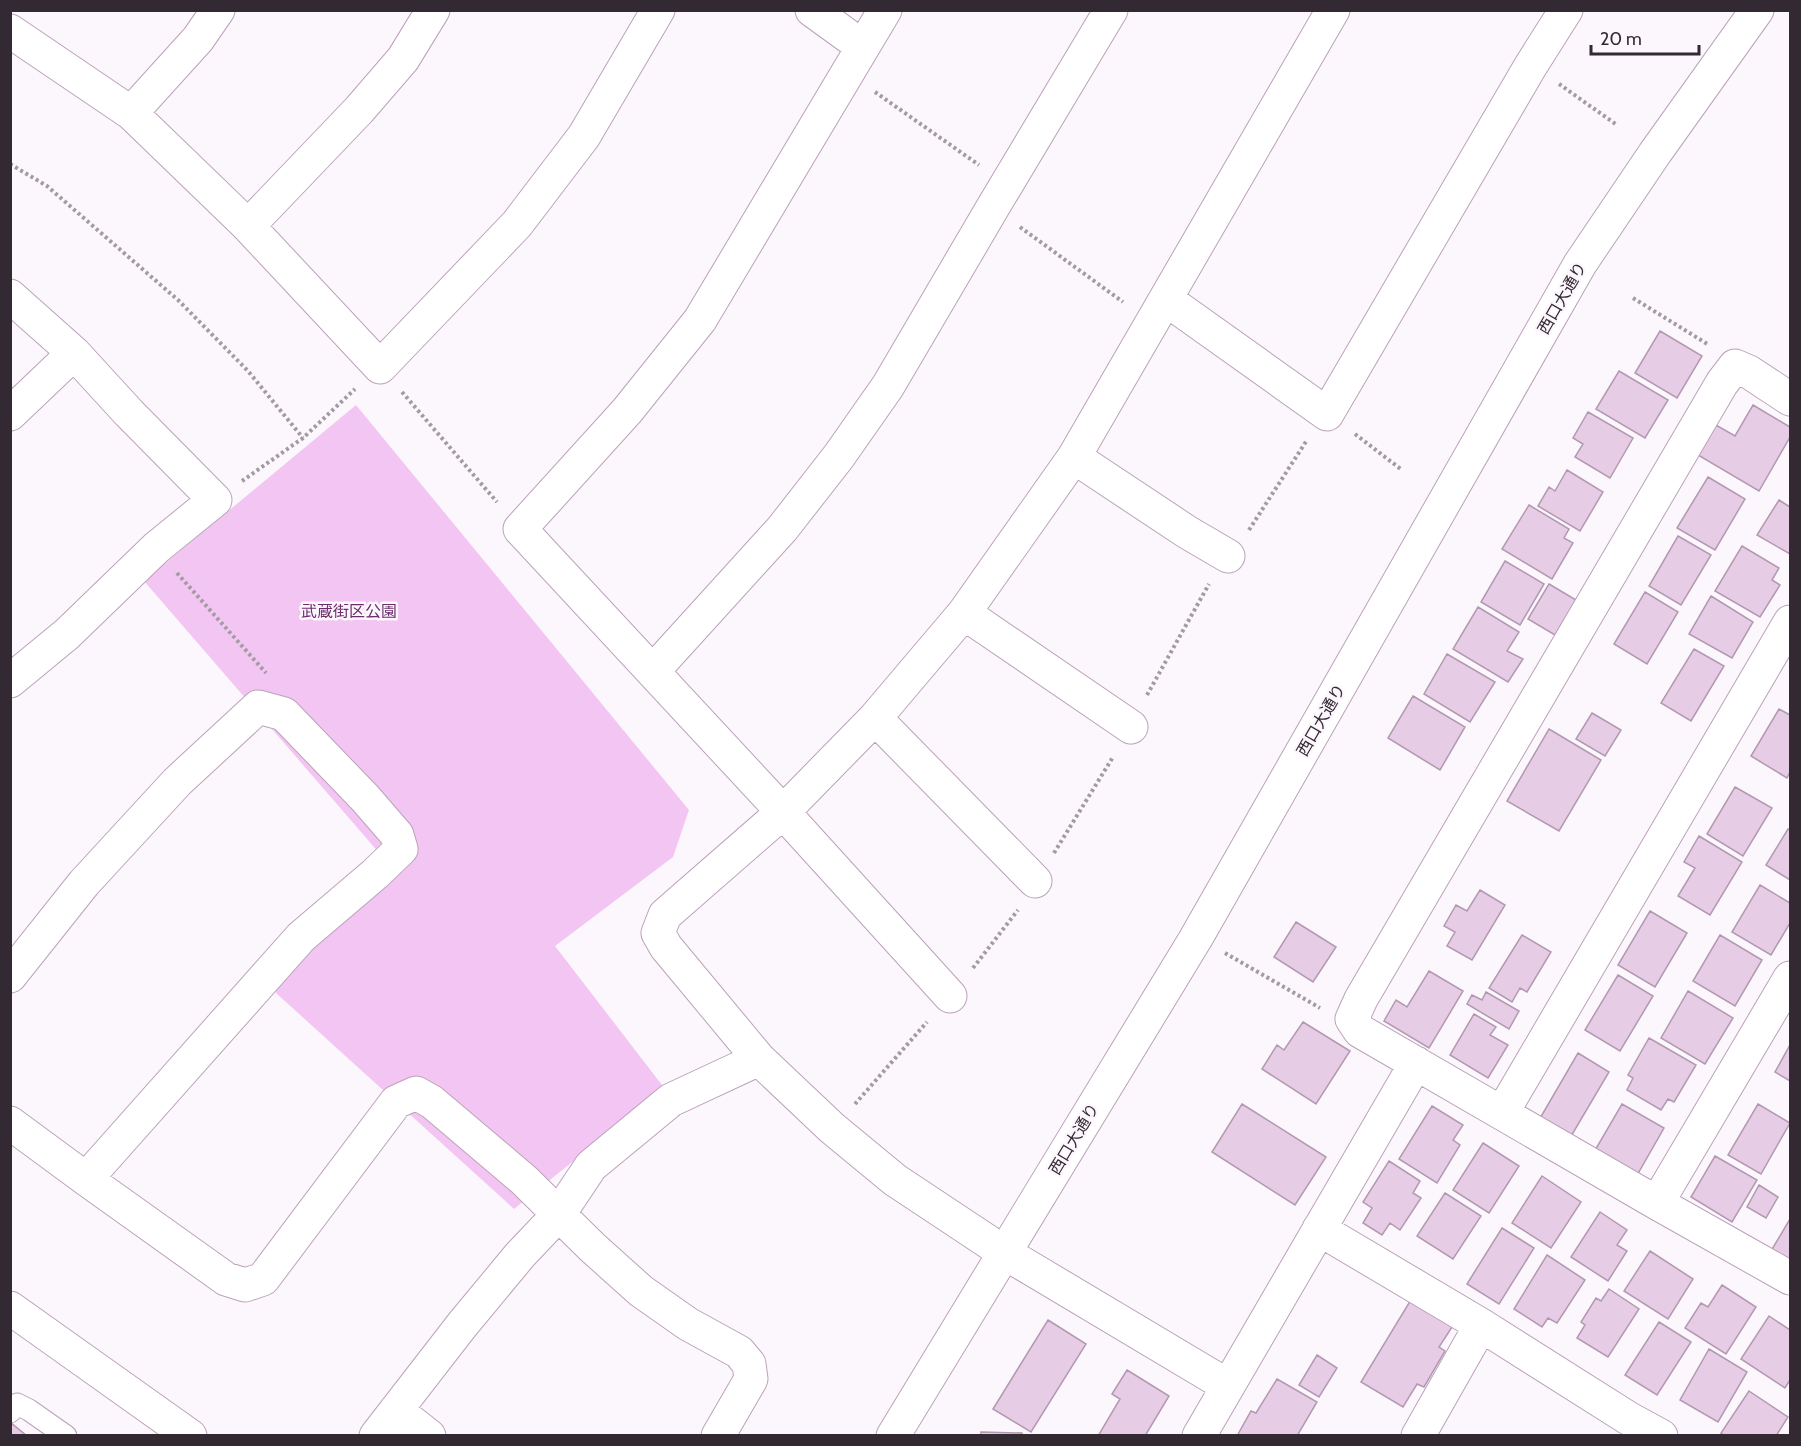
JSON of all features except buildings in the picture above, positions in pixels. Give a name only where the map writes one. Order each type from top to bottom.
[{"type":"street","points":[[131,113],[198,39],[218,10]]},
{"type":"street","points":[[248,226],[359,110],[403,58],[433,10]]},
{"type":"street","points":[[10,31],[131,113],[248,226],[380,367],[518,224],[584,136],[658,10]]},
{"type":"street","points":[[812,10],[855,60]]},
{"type":"street","points":[[885,10],[700,320],[627,411],[520,529],[950,996]]},
{"type":"street","points":[[653,671],[782,529],[839,456],[888,386],[1111,10]]},
{"type":"street","points":[[1228,1386],[1005,1252],[895,1180],[832,1128],[759,1059],[666,947],[658,933],[665,915],[783,812],[875,718],[964,613],[1074,457],[1333,10]]},
{"type":"street","points":[[1159,312],[1327,414],[1530,67],[1566,10]]},
{"type":"street","name":"西口大通り","points":[[893,1436],[1196,938],[1580,264],[1654,153],[1757,10]]},
{"type":"street","points":[[10,296],[74,353],[129,413],[215,500],[156,549],[67,634],[10,681]]},
{"type":"street","points":[[10,414],[74,353]]},
{"type":"street","points":[[1791,399],[1749,372],[1735,366],[1722,383],[1361,999],[1352,1019],[1360,1031],[1791,1278]]},
{"type":"street","points":[[1074,457],[1187,532],[1228,556]]},
{"type":"street","points":[[964,613],[1131,727]]},
{"type":"street","points":[[1502,1113],[1791,622]]},
{"type":"street","points":[[10,976],[84,883],[177,782],[258,707],[284,714],[398,835],[401,849],[301,937],[86,1179]]},
{"type":"street","points":[[875,718],[1035,881]]},
{"type":"street","points":[[1657,1203],[1791,978]]},
{"type":"street","points":[[429,1436],[386,1423],[505,1273],[559,1214],[591,1166],[671,1100],[759,1059]]},
{"type":"street","points":[[1199,1436],[1416,1063]]},
{"type":"street","points":[[10,1123],[226,1279],[246,1285],[263,1279],[396,1102],[416,1093],[441,1109],[524,1180],[641,1292],[688,1324],[739,1352],[749,1364],[751,1379],[718,1436]]},
{"type":"street","points":[[1319,1229],[1481,1325],[1624,1427],[1661,1436]]},
{"type":"street","points":[[10,1308],[190,1436]]},
{"type":"street","points":[[1418,1436],[1481,1325]]},
{"type":"lane","points":[[10,1412],[17,1404],[66,1436]]},
{"type":"path","points":[[855,60],[1000,196],[1159,312]]},
{"type":"path","points":[[1530,67],[1558,83],[1617,125]]},
{"type":"path","points":[[10,164],[47,186],[178,300],[248,371],[303,438]]},
{"type":"path","points":[[1634,298],[1702,340]]},
{"type":"path","points":[[215,500],[303,438],[380,367],[520,529]]},
{"type":"path","points":[[832,1128],[950,996],[1017,912],[1131,727],[1207,588],[1327,414],[1402,470]]},
{"type":"path","points":[[156,549],[275,683],[284,714]]},
{"type":"path","points":[[1222,951],[1324,1010],[1352,1019]]},
{"type":"green space","name":"武蔵街区公園","points":[[356,405],[689,810],[673,857],[555,946],[662,1085],[660,1091],[514,1209],[276,993],[270,974],[393,869],[144,581]]}]
